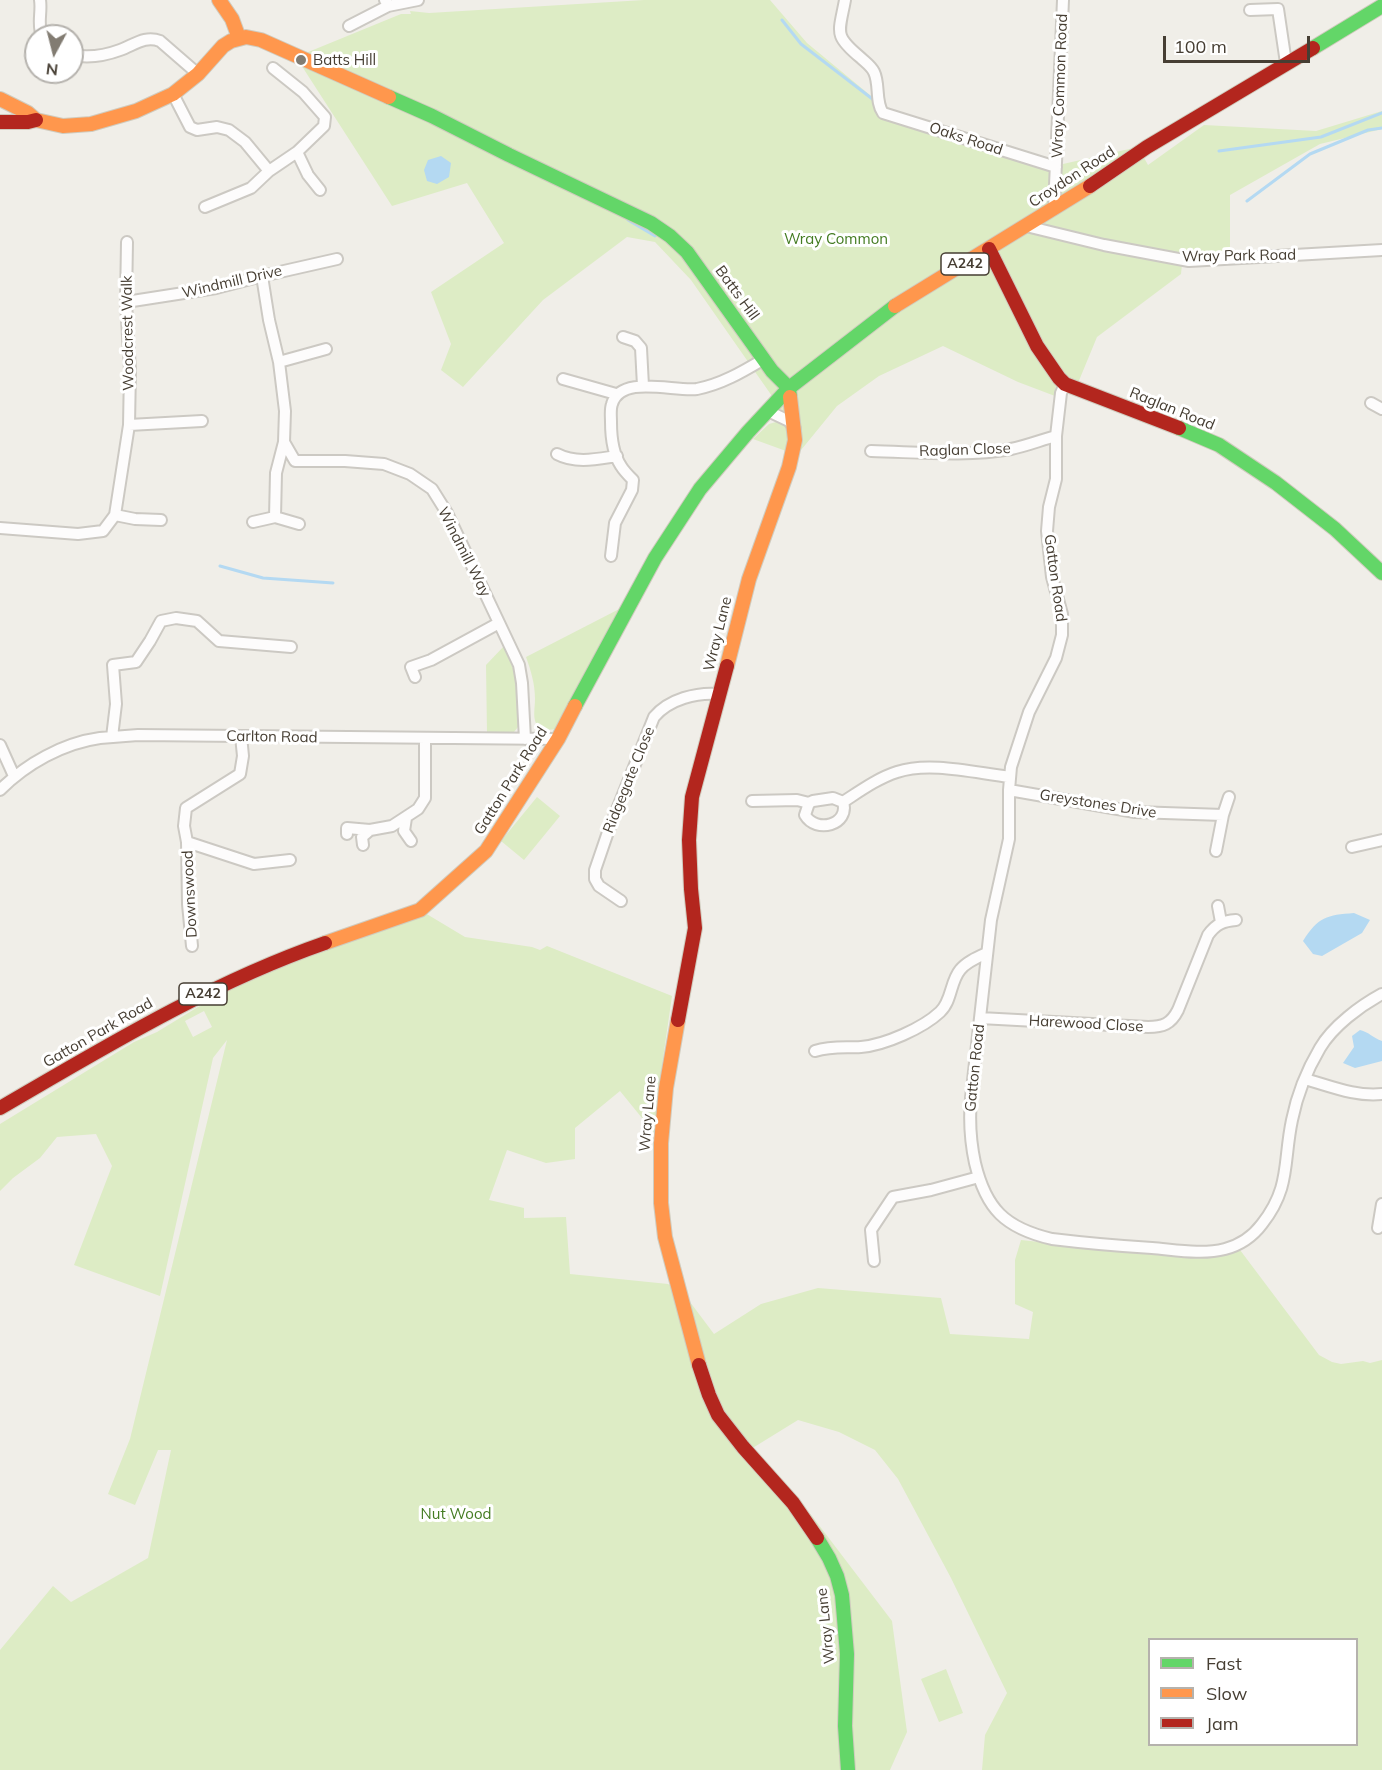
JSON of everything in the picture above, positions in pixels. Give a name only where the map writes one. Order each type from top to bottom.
[{"type":"street","points":[[39,24],[40,0]]},
{"type":"street","points":[[0,122],[36,120],[63,126],[91,124],[136,111],[173,94],[198,74],[223,46],[239,38],[232,19],[219,0]]},
{"type":"street","points":[[349,26],[387,3],[418,0]]},
{"type":"street","name":"Oaks Road","points":[[845,0],[840,24],[843,43],[874,72],[879,108],[883,113],[1056,167]]},
{"type":"street","name":"Wray Common Road","points":[[1054,209],[1063,0]]},
{"type":"street","name":"Croydon Road","points":[[789,388],[879,316],[1054,209],[1147,147],[1382,6]]},
{"type":"street","points":[[1250,10],[1278,9],[1286,63]]},
{"type":"street","name":"Batts Hill","points":[[239,38],[253,38],[294,53],[432,116],[651,223],[687,252],[772,371],[789,388]]},
{"type":"street","points":[[84,56],[106,54],[145,39],[154,39],[160,41],[198,74]]},
{"type":"street","points":[[205,207],[251,188],[269,171],[297,152],[324,126],[325,117],[303,92],[273,68]]},
{"type":"street","points":[[173,94],[190,127],[197,130],[217,127],[229,130],[245,142],[269,171]]},
{"type":"street","points":[[0,99],[28,113],[36,120]]},
{"type":"street","points":[[297,152],[308,175],[320,189]]},
{"type":"street","name":"Wray Park Road","points":[[1026,226],[1104,245],[1189,261],[1382,250]]},
{"type":"street","name":"Woodcrest Walk","points":[[114,514],[129,425],[127,242]]},
{"type":"street","name":"Raglan Road","points":[[990,249],[1037,345],[1053,372],[1065,384],[1219,445],[1307,506],[1382,573]]},
{"type":"street","name":"Windmill Drive","points":[[126,303],[216,288],[337,259]]},
{"type":"street","points":[[262,276],[279,362],[285,411],[284,442],[276,473],[276,517]]},
{"type":"street","points":[[623,337],[635,340],[641,348],[643,386]]},
{"type":"street","points":[[279,362],[326,350]]},
{"type":"street","points":[[611,556],[615,523],[632,490],[633,480],[621,466],[611,432],[611,405],[616,394],[630,387],[643,386],[695,389],[735,376],[764,359]]},
{"type":"street","points":[[563,379],[616,394]]},
{"type":"street","name":"Gatton Road","points":[[1065,384],[1061,393],[1056,436],[1056,479],[1049,507],[1047,539],[1052,577],[1062,614],[1062,635],[1056,658],[1027,720],[1014,755],[1009,790],[1010,839],[991,921],[969,1122],[970,1142],[987,1198],[996,1210],[1011,1223],[1032,1234],[1072,1242],[1192,1252],[1224,1250],[1240,1243],[1254,1232],[1272,1212],[1279,1198],[1297,1101],[1321,1046],[1335,1030],[1365,1004],[1382,994]]},
{"type":"street","name":"Gatton Park Road","points":[[0,1108],[137,1029],[212,989],[310,948],[420,910],[486,850],[558,740],[655,558],[700,489],[789,388]]},
{"type":"street","name":"Wray Lane","points":[[789,388],[795,429],[794,448],[749,579],[692,797],[689,840],[695,928],[666,1088],[661,1143],[662,1218],[695,1351],[718,1415],[793,1503],[829,1557],[837,1576],[842,1595],[847,1654],[845,1726],[848,1770]]},
{"type":"street","points":[[1371,403],[1382,409]]},
{"type":"street","points":[[768,411],[789,421],[795,429]]},
{"type":"street","points":[[129,425],[202,421]]},
{"type":"street","name":"Raglan Close","points":[[871,450],[988,452],[1012,449],[1056,436]]},
{"type":"street","points":[[276,473],[295,461],[284,442]]},
{"type":"street","points":[[557,454],[588,461],[617,456]]},
{"type":"street","name":"Windmill Way","points":[[295,461],[384,464],[410,474],[432,489],[447,513],[519,665],[525,739]]},
{"type":"street","points":[[0,528],[78,534],[103,531],[114,514],[135,519],[161,520]]},
{"type":"street","points":[[253,522],[276,517],[299,524]]},
{"type":"street","points":[[112,737],[116,704],[108,665],[136,662],[161,621],[176,618],[197,621],[219,641],[291,647]]},
{"type":"street","points":[[411,668],[500,623]]},
{"type":"street","name":"Ridgegate Close","points":[[621,901],[599,885],[595,879],[595,870],[654,717],[664,707],[690,696],[720,694]]},
{"type":"street","name":"Carlton Road","points":[[0,790],[27,767],[66,748],[98,738],[138,735],[558,740]]},
{"type":"street","name":"Downswood","points":[[192,946],[188,904],[187,842],[184,826],[186,808],[240,774],[243,756],[241,736]]},
{"type":"street","points":[[347,834],[347,828],[370,830],[392,826],[418,809],[425,798],[425,739]]},
{"type":"street","points":[[0,745],[14,776]]},
{"type":"street","points":[[843,802],[872,783],[895,772],[914,768],[928,767],[1010,777]]},
{"type":"street","name":"Greystones Drive","points":[[1009,790],[1135,812],[1222,815]]},
{"type":"street","points":[[1216,851],[1222,815],[1229,797]]},
{"type":"street","points":[[752,801],[797,800],[809,803],[833,798],[843,802]]},
{"type":"street","points":[[809,803],[805,815],[812,823],[822,826],[835,823],[841,818],[845,807],[843,802]]},
{"type":"street","points":[[406,818],[404,831],[411,841]]},
{"type":"street","points":[[363,845],[362,837],[370,830]]},
{"type":"street","points":[[1352,846],[1382,840]]},
{"type":"street","name":"Downswood","points":[[187,842],[254,864],[290,860]]},
{"type":"street","points":[[1218,906],[1221,922],[1236,920]]},
{"type":"street","name":"Harewood Close","points":[[980,1018],[1148,1027],[1167,1024],[1178,1010],[1208,935],[1221,922]]},
{"type":"street","points":[[815,1051],[831,1047],[863,1047],[906,1034],[940,1012],[946,1005],[959,971],[974,959],[987,953]]},
{"type":"street","points":[[1305,1079],[1358,1094],[1382,1094]]},
{"type":"street","points":[[874,1261],[871,1230],[892,1197],[931,1190],[979,1176]]},
{"type":"street","points":[[1378,1228],[1382,1204]]},
{"type":"green space","name":"Wray Common","points":[[644,0],[770,0],[807,43],[882,105],[1019,162],[1063,164],[1138,147],[1148,165],[1204,125],[1316,131],[1382,111],[1382,129],[1320,144],[1230,195],[1230,250],[1198,255],[1182,264],[1181,274],[1097,337],[1078,383],[1056,383],[1055,396],[1018,382],[943,346],[879,376],[837,406],[797,455],[753,439],[769,424],[776,422],[781,409],[691,280],[655,242],[627,237],[543,300],[463,387],[441,370],[451,344],[431,292],[504,243],[467,183],[392,206],[296,57],[401,14],[411,14],[410,11],[429,13]]},
{"type":"green space","points":[[627,605],[556,729],[540,728],[535,721],[534,688],[526,657]]},
{"type":"green space","points":[[504,646],[516,676],[520,722],[514,732],[487,733],[486,665]]},
{"type":"green space","points":[[537,797],[560,816],[524,860],[501,841]]},
{"type":"green space","name":"Nut Wood","points":[[420,910],[465,937],[540,950],[547,946],[672,996],[658,1093],[655,1134],[620,1091],[575,1128],[575,1159],[546,1163],[507,1150],[489,1200],[524,1208],[524,1218],[566,1217],[570,1274],[668,1284],[684,1294],[714,1334],[761,1304],[818,1288],[941,1298],[950,1334],[1029,1339],[1033,1312],[1015,1304],[1015,1260],[1021,1240],[1179,1257],[1240,1250],[1319,1355],[1341,1364],[1363,1361],[1370,1363],[1382,1360],[1382,1770],[982,1770],[985,1735],[1007,1693],[951,1578],[898,1479],[875,1450],[839,1432],[798,1420],[751,1449],[812,1516],[892,1621],[907,1732],[890,1770],[0,1770],[0,1650],[53,1586],[71,1602],[148,1558],[171,1450],[158,1450],[135,1505],[108,1494],[130,1439],[227,1040],[213,1058],[160,1296],[74,1265],[112,1166],[96,1134],[57,1137],[40,1158],[0,1191],[0,1124],[134,1042],[157,1032],[229,988]],"holes":[[[204,1011],[212,1027],[193,1037],[185,1021]]]},
{"type":"green space","points":[[946,1669],[963,1713],[939,1722],[921,1679]]},
{"type":"water","points":[[441,156],[451,163],[449,177],[437,184],[427,181],[424,170],[428,160]]},
{"type":"water","points":[[1354,913],[1370,920],[1362,933],[1322,956],[1313,954],[1303,941],[1324,919]]},
{"type":"water","points":[[1360,1030],[1382,1041],[1382,1061],[1355,1068],[1343,1063],[1354,1047],[1352,1036]]},
{"type":"waterway","points":[[782,20],[801,44],[875,101]]},
{"type":"waterway","points":[[1219,151],[1321,137],[1382,113]]},
{"type":"waterway","points":[[1247,201],[1310,154],[1368,130],[1382,128]]},
{"type":"waterway","points":[[628,220],[655,236]]},
{"type":"waterway","points":[[220,566],[263,578],[333,583]]},
{"type":"traffic: fast","points":[[1313,48],[1382,6]]},
{"type":"traffic: fast","points":[[389,97],[651,223],[670,236],[687,252],[772,371],[789,388],[790,397]]},
{"type":"traffic: fast","points":[[575,706],[655,558],[700,489],[789,388],[895,306]]},
{"type":"traffic: fast","points":[[1179,428],[1219,445],[1276,483],[1335,529],[1382,573]]},
{"type":"traffic: fast","points":[[817,1538],[837,1576],[842,1595],[847,1654],[845,1726],[848,1770]]},
{"type":"traffic: slow","points":[[219,0],[232,19],[239,38]]},
{"type":"traffic: slow","points":[[0,99],[28,113],[36,120],[63,126],[91,124],[136,111],[173,94],[198,74],[223,46],[246,37],[261,40],[389,97]]},
{"type":"traffic: slow","points":[[895,306],[1090,186]]},
{"type":"traffic: slow","points":[[727,666],[749,579],[789,467],[795,440],[790,397]]},
{"type":"traffic: slow","points":[[325,943],[420,910],[486,851],[558,739],[575,706]]},
{"type":"traffic: slow","points":[[678,1020],[666,1088],[661,1143],[661,1203],[665,1237],[699,1365]]},
{"type":"traffic: jam","points":[[1090,186],[1147,147],[1313,48]]},
{"type":"traffic: jam","points":[[0,122],[36,120]]},
{"type":"traffic: jam","points":[[989,249],[1037,346],[1065,384],[1179,428]]},
{"type":"traffic: jam","points":[[678,1020],[695,928],[689,840],[692,797],[727,666]]},
{"type":"traffic: jam","points":[[0,1108],[199,997],[240,977],[325,943]]},
{"type":"traffic: jam","points":[[699,1365],[718,1415],[793,1503],[817,1538]]},
{"type":"place","name":"Batts Hill","points":[[301,60]]}]
